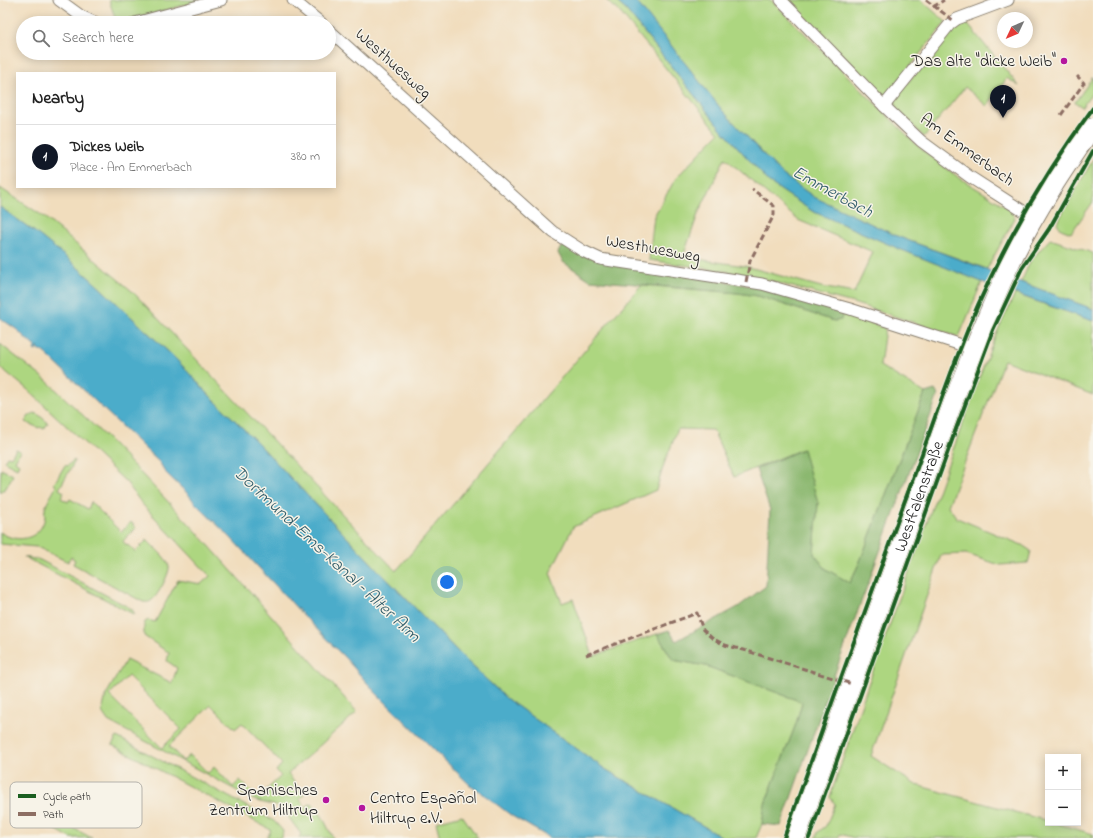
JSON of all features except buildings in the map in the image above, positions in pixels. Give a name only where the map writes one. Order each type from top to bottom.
[{"type":"main road","name":"Westfalenstraße","points":[[796,838],[932,460],[991,308],[1034,218],[1063,170],[1093,127]]},
{"type":"street","points":[[59,0],[81,16]]},
{"type":"street","points":[[160,16],[221,0]]},
{"type":"street","points":[[293,0],[312,16]]},
{"type":"street","name":"Am Emmerbach","points":[[781,0],[884,106],[922,141],[938,154],[1034,218]]},
{"type":"street","points":[[884,106],[950,24],[957,19],[1008,0]]},
{"type":"street","name":"Westhuesweg","points":[[336,36],[553,232],[583,251],[600,259],[762,284],[850,309],[974,349]]},
{"type":"green space","points":[[109,0],[202,0],[145,16],[114,16]]},
{"type":"green space","points":[[606,0],[615,0],[627,11],[722,130],[770,183],[812,211],[897,248],[982,282],[959,337],[853,303],[744,274],[649,260],[654,216],[676,178],[719,133],[618,10]],"holes":[[[725,158],[798,220],[873,252],[854,293],[821,287],[745,266],[683,257],[698,214]]]},
{"type":"green space","points":[[635,0],[771,0],[920,148],[958,177],[1010,209],[1015,218],[987,269],[899,237],[814,197],[783,175],[722,110]]},
{"type":"green space","points":[[788,0],[921,0],[946,22],[888,93],[882,95]]},
{"type":"green space","points":[[965,21],[1019,86],[1007,78],[987,106],[965,87],[924,137],[896,108],[895,102],[897,96],[951,29]]},
{"type":"green space","points":[[1093,77],[1093,92],[1082,107],[1075,102]]},
{"type":"green space","points":[[1093,159],[1093,202],[1071,233],[1061,229],[1057,223]]},
{"type":"green space","points":[[0,188],[43,216],[133,292],[396,571],[641,285],[758,296],[834,321],[843,313],[885,328],[880,366],[925,393],[861,559],[850,583],[826,569],[814,554],[818,503],[802,449],[734,477],[713,430],[678,429],[664,464],[656,490],[573,527],[550,573],[562,603],[573,599],[593,656],[657,634],[673,660],[706,666],[802,702],[796,724],[765,804],[762,824],[756,838],[724,838],[605,769],[507,699],[467,661],[377,569],[176,359],[67,258],[35,232],[0,207]]},
{"type":"green space","points":[[1050,239],[1093,253],[1093,309],[1021,282],[1031,260]]},
{"type":"green space","points":[[565,246],[582,255],[761,288],[843,313],[841,320],[834,321],[758,296],[590,280],[563,262],[558,253],[561,247]]},
{"type":"green space","points":[[1015,294],[1093,321],[1093,395],[1004,360],[948,506],[957,518],[1022,545],[1031,551],[1028,563],[1000,565],[966,554],[941,555],[871,756],[916,785],[1045,820],[1045,826],[1065,826],[1093,834],[1093,838],[854,838],[840,834],[838,838],[816,838],[818,832],[826,826],[835,804],[830,797],[869,682],[997,332]]},
{"type":"green space","points":[[0,344],[47,381],[110,441],[197,532],[357,712],[288,774],[304,795],[299,799],[306,807],[311,803],[322,816],[333,838],[299,838],[301,834],[281,807],[256,801],[108,721],[102,712],[106,695],[126,660],[172,683],[177,668],[167,661],[169,653],[144,636],[144,623],[148,620],[155,622],[178,580],[201,584],[210,576],[142,504],[127,483],[28,390],[0,367]],"holes":[[[128,676],[181,729],[162,748],[109,695]],[[211,705],[235,729],[242,723],[282,764],[276,771],[281,776],[258,798],[240,780],[233,787],[214,767],[208,773],[190,755],[183,761],[169,746]]]},
{"type":"green space","points":[[935,390],[938,395],[840,659],[781,826],[762,824],[765,804],[796,724],[802,702],[706,666],[673,660],[657,634],[669,630],[676,641],[738,607],[766,586],[770,510],[756,469],[803,449],[818,503],[814,554],[826,569],[850,583],[861,559],[925,393]]},
{"type":"green space","points":[[34,413],[39,415],[48,423],[44,429],[25,422],[29,416]]},
{"type":"green space","points":[[16,449],[20,451],[15,461],[19,464],[17,468],[4,461],[7,456],[11,457]]},
{"type":"green space","points":[[74,460],[75,461],[59,489],[64,492],[61,498],[68,502],[70,499],[88,509],[91,502],[121,532],[131,522],[136,528],[123,541],[127,546],[128,545],[135,552],[147,540],[168,563],[169,570],[163,585],[150,602],[143,602],[73,564],[75,560],[71,557],[68,562],[37,547],[0,544],[0,532],[6,536],[19,539],[37,533],[45,520],[45,510],[56,486],[54,484],[65,465],[67,466]]},
{"type":"green space","points":[[1,469],[13,475],[6,488],[0,492]]},
{"type":"green space","points":[[24,557],[40,560],[132,609],[135,615]]},
{"type":"green space","points":[[117,737],[274,821],[283,831],[282,838],[267,838],[271,830],[112,745]]},
{"type":"green space","points":[[462,815],[478,838],[440,838],[436,822]]},
{"type":"green space","points":[[53,828],[73,828],[92,838],[71,838]]},
{"type":"water","points":[[615,0],[636,1],[722,110],[783,175],[814,197],[899,237],[1093,309],[1093,321],[982,282],[897,248],[812,211],[770,183],[722,130],[627,11]]},
{"type":"water","name":"Dortmund-Ems-Kanal – Alter Arm","points":[[0,207],[35,232],[67,258],[176,359],[377,569],[467,661],[507,699],[605,769],[724,838],[550,838],[512,816],[471,786],[376,693],[347,660],[231,538],[165,472],[160,463],[47,355],[39,350],[38,347],[36,351],[34,350],[36,345],[34,346],[16,329],[0,318]]},
{"type":"marked path","points":[[926,0],[954,21]]},
{"type":"marked path","points":[[933,7],[944,0]]},
{"type":"marked path","points":[[1061,115],[1084,83],[1077,76]]},
{"type":"marked path","points":[[746,282],[750,261],[774,215],[774,206],[752,189]]},
{"type":"marked path","points":[[586,655],[697,613],[703,630],[712,638],[725,645],[852,684]]},
{"type":"cycle path","points":[[784,838],[949,378],[978,305],[1003,253],[1030,203],[1060,155],[1093,108]]},
{"type":"cycle path","points":[[809,838],[993,330],[1022,268],[1049,229],[1093,151]]},
{"type":"place","name":"Das alte \"dicke Weib\"","points":[[1064,61]]},
{"type":"place","name":"Dickes Weib","points":[[1003,118]]},
{"type":"place","name":"Spanisches Zentrum Hiltrup","points":[[326,800]]},
{"type":"place","name":"Centro Español Hiltrup e.V.","points":[[362,808]]},
{"type":"water label","name":"Emmerbach","points":[[832,193]]}]
